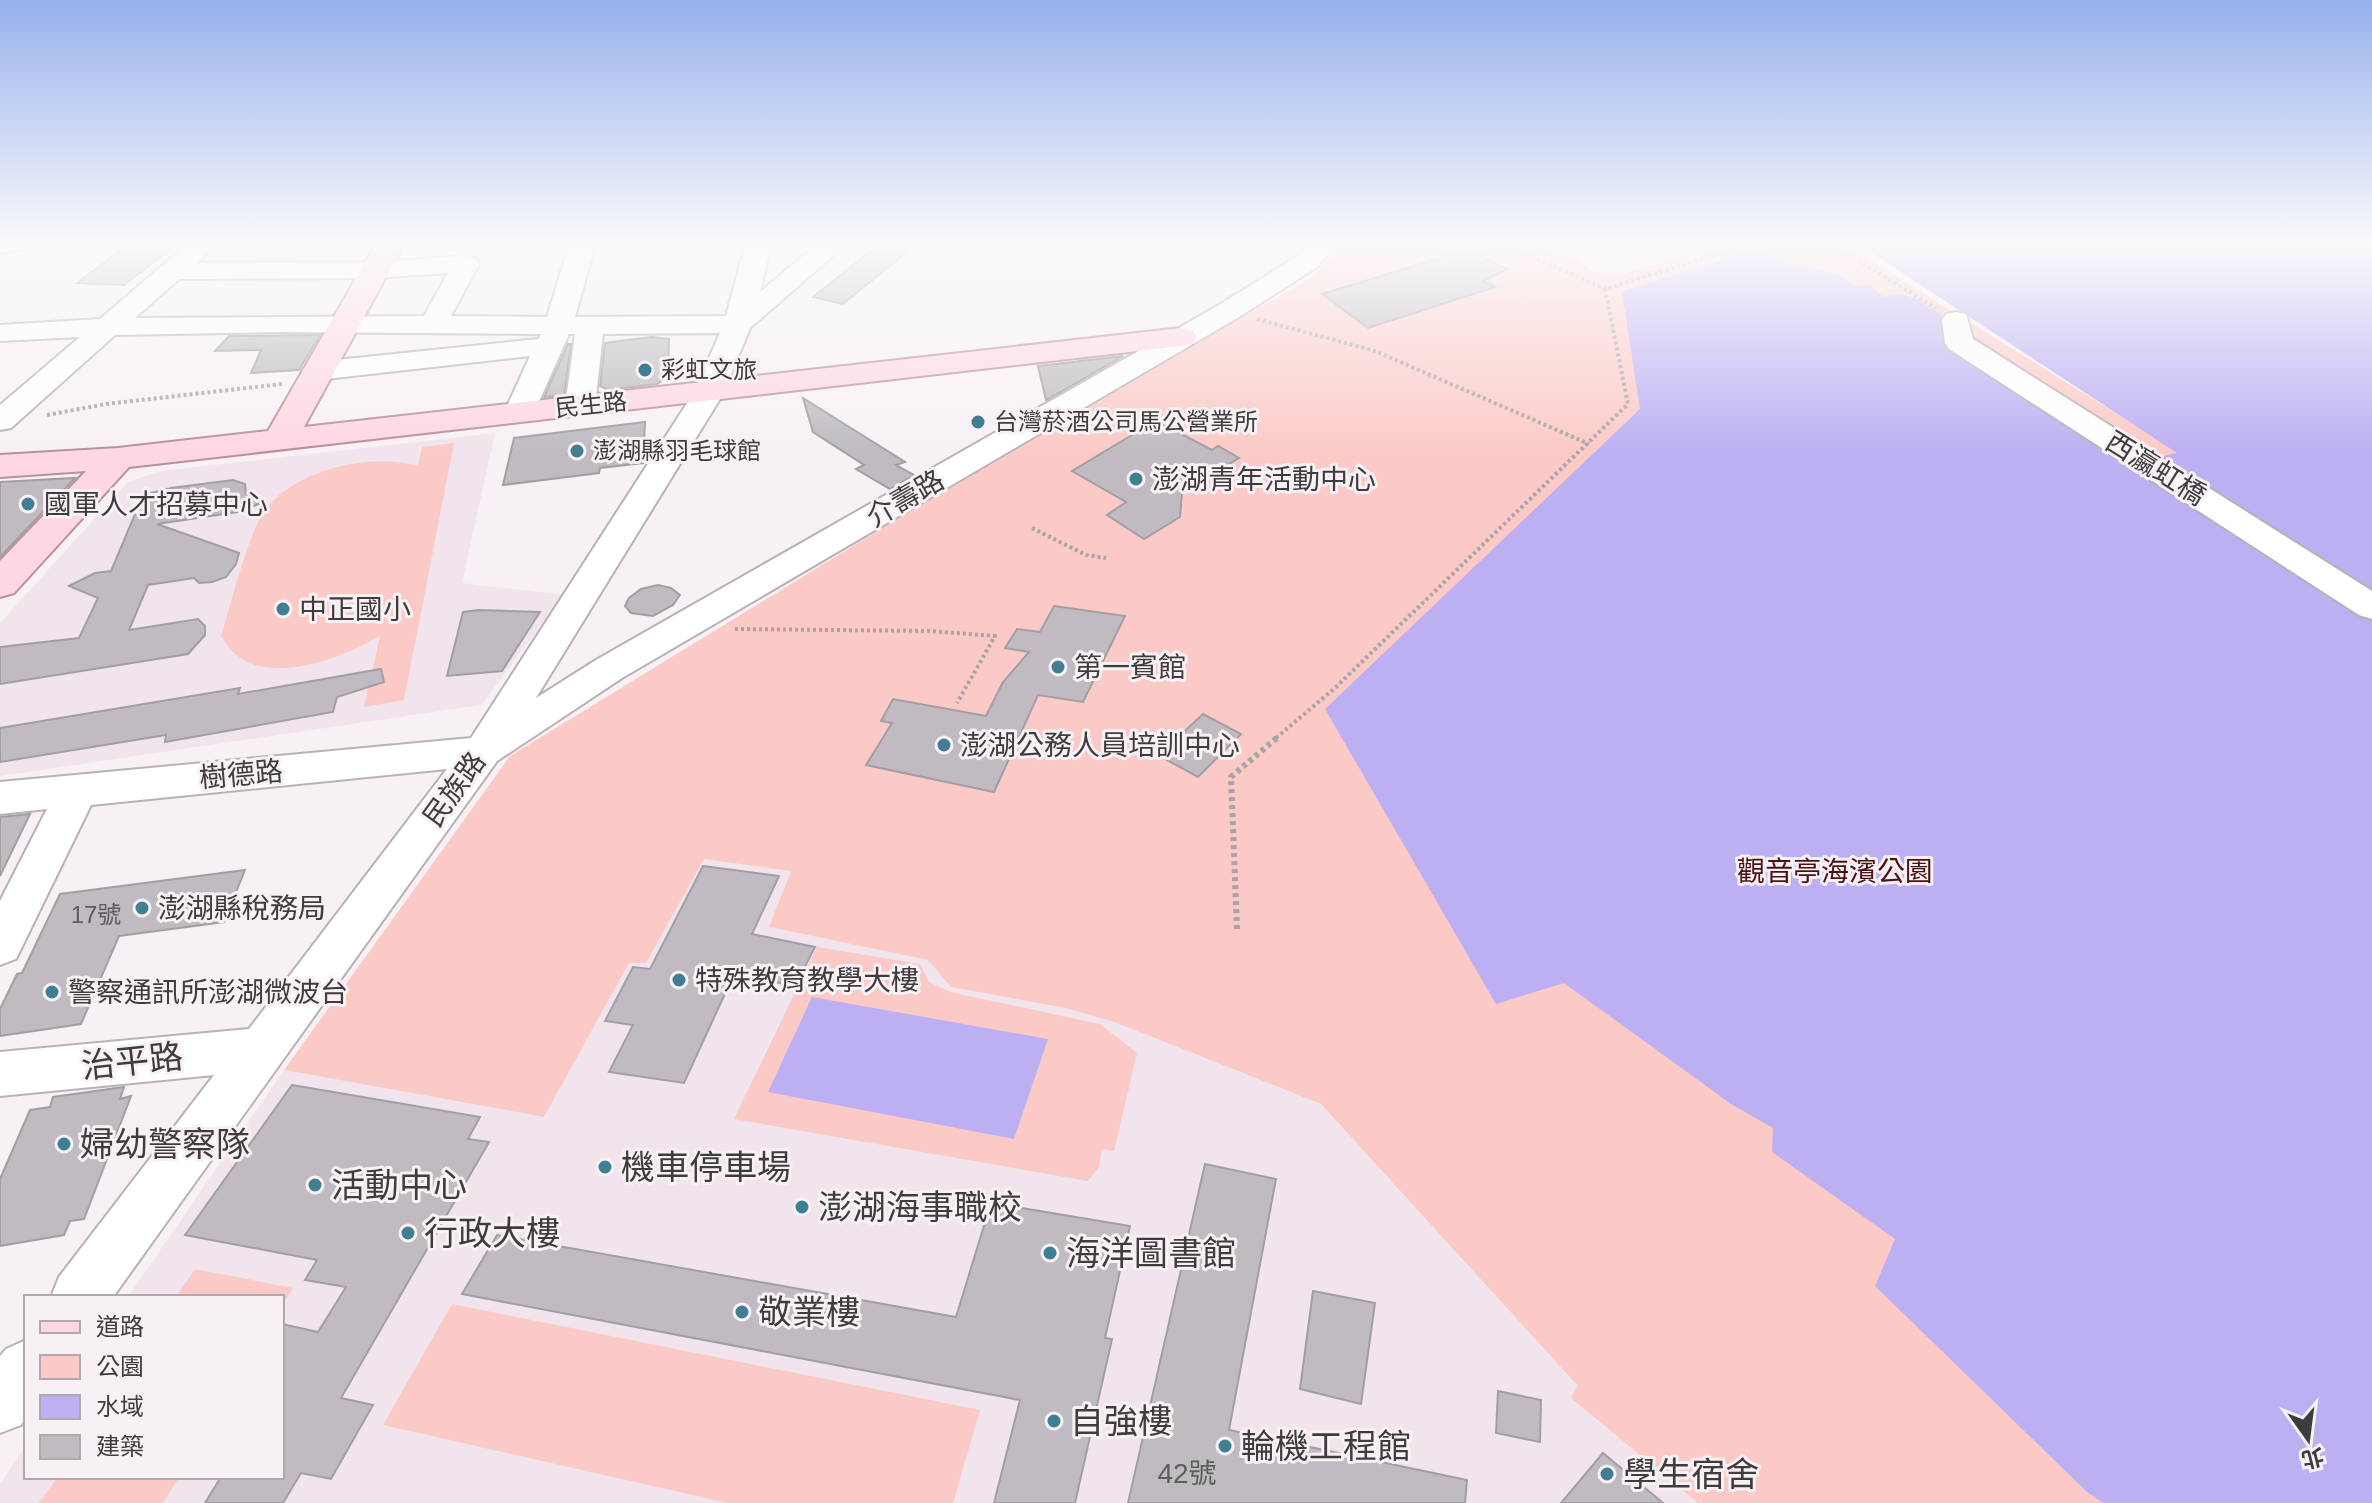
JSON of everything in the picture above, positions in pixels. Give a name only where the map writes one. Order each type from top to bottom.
[{"type":"main road","points":[[279,441],[349,312]]},
{"type":"main road","name":"民生路","points":[[0,466],[118,458],[279,441],[708,394],[1181,337]]},
{"type":"main road","points":[[0,584],[118,458]]},
{"type":"street","points":[[0,421],[124,312]]},
{"type":"street","points":[[433,324],[440,312]]},
{"type":"street","points":[[519,413],[561,312]]},
{"type":"street","name":"民族路","points":[[80,1295],[483,751],[708,394],[741,312]]},
{"type":"street","points":[[314,376],[590,328],[738,324],[752,312]]},
{"type":"street","name":"介壽路","points":[[483,751],[609,669],[1227,312]]},
{"type":"street","name":"西瀛虹橋","points":[[1956,320],[1959,343],[2372,607]]},
{"type":"street","points":[[0,333],[109,325],[344,321],[433,324],[553,336]]},
{"type":"street","points":[[580,406],[590,328]]},
{"type":"street","name":"樹德路","points":[[0,798],[483,751]]},
{"type":"street","points":[[0,946],[78,789]]},
{"type":"street","name":"治平路","points":[[0,1074],[264,1049]]},
{"type":"street","points":[[0,1404],[24,1372]]},
{"type":"path","points":[[1233,312],[1375,351],[1589,444]]},
{"type":"path","points":[[1237,929],[1231,777],[1335,688],[1628,404],[1610,312]]},
{"type":"path","points":[[45,415],[314,376]]},
{"type":"path","points":[[1032,528],[1086,555],[1106,558]]},
{"type":"path","points":[[699,618],[708,629],[929,631],[995,636],[957,703]]},
{"type":"shaded area","name":"中正國小","points":[[495,433],[462,583],[564,595],[481,705],[0,776],[0,623],[128,482],[161,471]]},
{"type":"shaded area","name":"澎湖海事職校","points":[[704,858],[792,871],[769,927],[928,960],[952,987],[1065,1008],[1114,1022],[1321,1104],[1577,1385],[1571,1398],[1698,1503],[0,1503],[0,1484],[24,1449],[24,1479],[284,1479],[284,1295],[129,1295],[284,1070],[544,1117],[629,962],[646,963]]},
{"type":"green space","name":"觀音亭海濱公園","points":[[1251,312],[1954,312],[2178,452],[2372,1503],[1698,1503],[1571,1398],[1577,1385],[1321,1104],[1114,1022],[1065,1008],[951,987],[928,960],[769,927],[791,871],[704,859],[646,963],[629,963],[544,1117],[284,1070],[510,756],[884,527]]},
{"type":"green space","points":[[454,443],[404,700],[364,707],[380,636],[341,655],[296,667],[273,668],[253,664],[235,654],[221,636],[253,534],[266,509],[279,495],[296,483],[336,467],[379,461],[418,466],[422,447]]},
{"type":"green space","points":[[817,947],[920,964],[929,982],[950,992],[1100,1024],[1137,1053],[1114,1151],[1102,1149],[1099,1167],[1088,1181],[734,1119]]},
{"type":"green space","points":[[195,1269],[293,1288],[284,1303],[284,1295],[177,1295]]},
{"type":"green space","points":[[452,1304],[980,1410],[953,1503],[728,1503],[383,1425]]},
{"type":"green space","points":[[57,1479],[178,1479],[163,1503],[39,1503]]},
{"type":"water","points":[[1625,312],[1937,312],[2158,457],[2177,453],[1962,312],[2372,312],[2372,1503],[2103,1503],[2087,1492],[1875,1286],[1895,1239],[1772,1152],[1773,1128],[1731,1104],[1564,983],[1496,1004],[1325,709],[1640,409]]},
{"type":"water","points":[[812,997],[1048,1039],[1014,1139],[768,1092]]},
{"type":"building","points":[[1347,312],[1417,312],[1368,328]]},
{"type":"building","points":[[320,335],[299,370],[251,373],[261,350],[215,351],[229,336]]},
{"type":"building","points":[[651,337],[669,339],[668,376],[657,384],[608,390],[600,386],[605,343]]},
{"type":"building","points":[[568,344],[571,344],[564,395],[544,397]]},
{"type":"building","points":[[1123,356],[1050,398],[1046,400],[1038,366]]},
{"type":"building","points":[[803,398],[905,462],[896,465],[914,475],[890,489],[856,469],[864,465],[813,432]]},
{"type":"building","name":"澎湖縣羽毛球館","points":[[645,422],[643,463],[600,468],[599,473],[503,485],[514,438]]},
{"type":"building","name":"澎湖青年活動中心","points":[[1164,425],[1212,450],[1218,446],[1239,458],[1182,492],[1180,517],[1144,539],[1107,515],[1126,502],[1072,471],[1147,426]]},
{"type":"building","name":"國軍人才招募中心","points":[[75,478],[0,557],[0,482]]},
{"type":"building","points":[[233,480],[245,484],[246,494],[259,504],[238,512],[157,524],[239,553],[236,564],[226,577],[212,582],[199,583],[194,578],[148,585],[129,630],[198,619],[205,626],[205,635],[188,654],[0,684],[0,647],[79,638],[98,598],[69,586],[95,573],[111,571],[141,500],[151,493],[171,488]]},
{"type":"building","points":[[658,585],[671,588],[680,595],[673,605],[653,616],[631,613],[625,606],[629,598],[641,589]]},
{"type":"building","points":[[1054,606],[1125,616],[1083,702],[1038,695],[994,792],[866,765],[892,723],[881,721],[893,699],[986,716],[1003,682],[1029,652],[1005,648],[1017,629],[1040,632]]},
{"type":"building","points":[[463,612],[540,612],[502,671],[447,676]]},
{"type":"building","points":[[381,669],[384,682],[337,697],[333,712],[165,742],[166,735],[0,762],[0,728],[240,688],[238,694]]},
{"type":"building","points":[[1203,714],[1241,734],[1198,777],[1167,760],[1179,748],[1171,744]]},
{"type":"building","points":[[30,814],[0,876],[0,817]]},
{"type":"building","name":"特殊教育教學大樓","points":[[703,866],[779,876],[752,934],[815,947],[795,986],[734,974],[684,1083],[609,1072],[633,1025],[605,1021],[633,967],[650,969]]},
{"type":"building","points":[[245,870],[224,922],[119,936],[81,1024],[0,1036],[0,1009],[17,974],[22,973],[60,894]]},
{"type":"building","points":[[292,1085],[480,1117],[468,1139],[489,1142],[341,1398],[373,1405],[331,1479],[301,1473],[283,1503],[205,1503],[220,1479],[284,1479],[284,1324],[318,1332],[346,1287],[305,1280],[317,1260],[185,1235]]},
{"type":"building","name":"婦幼警察隊","points":[[124,1087],[120,1099],[131,1096],[84,1219],[70,1221],[64,1235],[0,1246],[0,1179],[30,1110],[50,1107],[53,1097]]},
{"type":"building","points":[[1205,1164],[1276,1179],[1229,1430],[1467,1480],[1465,1503],[1128,1503]]},
{"type":"building","points":[[991,1203],[1130,1226],[1105,1338],[1112,1339],[1075,1503],[994,1503],[1020,1400],[462,1294],[497,1235],[956,1317]]},
{"type":"building","points":[[1313,1291],[1375,1303],[1361,1404],[1300,1389]]},
{"type":"building","points":[[1498,1391],[1541,1400],[1540,1442],[1496,1433]]},
{"type":"building","name":"學生宿舍","points":[[1603,1453],[1663,1503],[1561,1503]]},
{"type":"place","name":"彩虹文旅","points":[[645,370]]},
{"type":"place","name":"台灣菸酒公司馬公營業所","points":[[978,422]]},
{"type":"place","name":"澎湖縣羽毛球館","points":[[577,451]]},
{"type":"place","name":"澎湖青年活動中心","points":[[1136,479]]},
{"type":"place","name":"國軍人才招募中心","points":[[28,504]]},
{"type":"place","name":"中正國小","points":[[283,609]]},
{"type":"place","name":"第一賓館","points":[[1058,667]]},
{"type":"place","name":"澎湖公務人員培訓中心","points":[[944,745]]},
{"type":"place","name":"澎湖縣稅務局","points":[[142,908]]},
{"type":"place","name":"特殊教育教學大樓","points":[[679,980]]},
{"type":"place","name":"警察通訊所澎湖微波台","points":[[52,992]]},
{"type":"place","name":"婦幼警察隊","points":[[64,1144]]},
{"type":"place","name":"機車停車場","points":[[605,1167]]},
{"type":"place","name":"活動中心","points":[[315,1185]]},
{"type":"place","name":"澎湖海事職校","points":[[802,1207]]},
{"type":"place","name":"行政大樓","points":[[408,1233]]},
{"type":"place","name":"海洋圖書館","points":[[1050,1253]]},
{"type":"place","name":"敬業樓","points":[[742,1312]]},
{"type":"place","name":"自強樓","points":[[1054,1421]]},
{"type":"place","name":"輪機工程館","points":[[1225,1446]]},
{"type":"place","name":"學生宿舍","points":[[1607,1474]]}]
